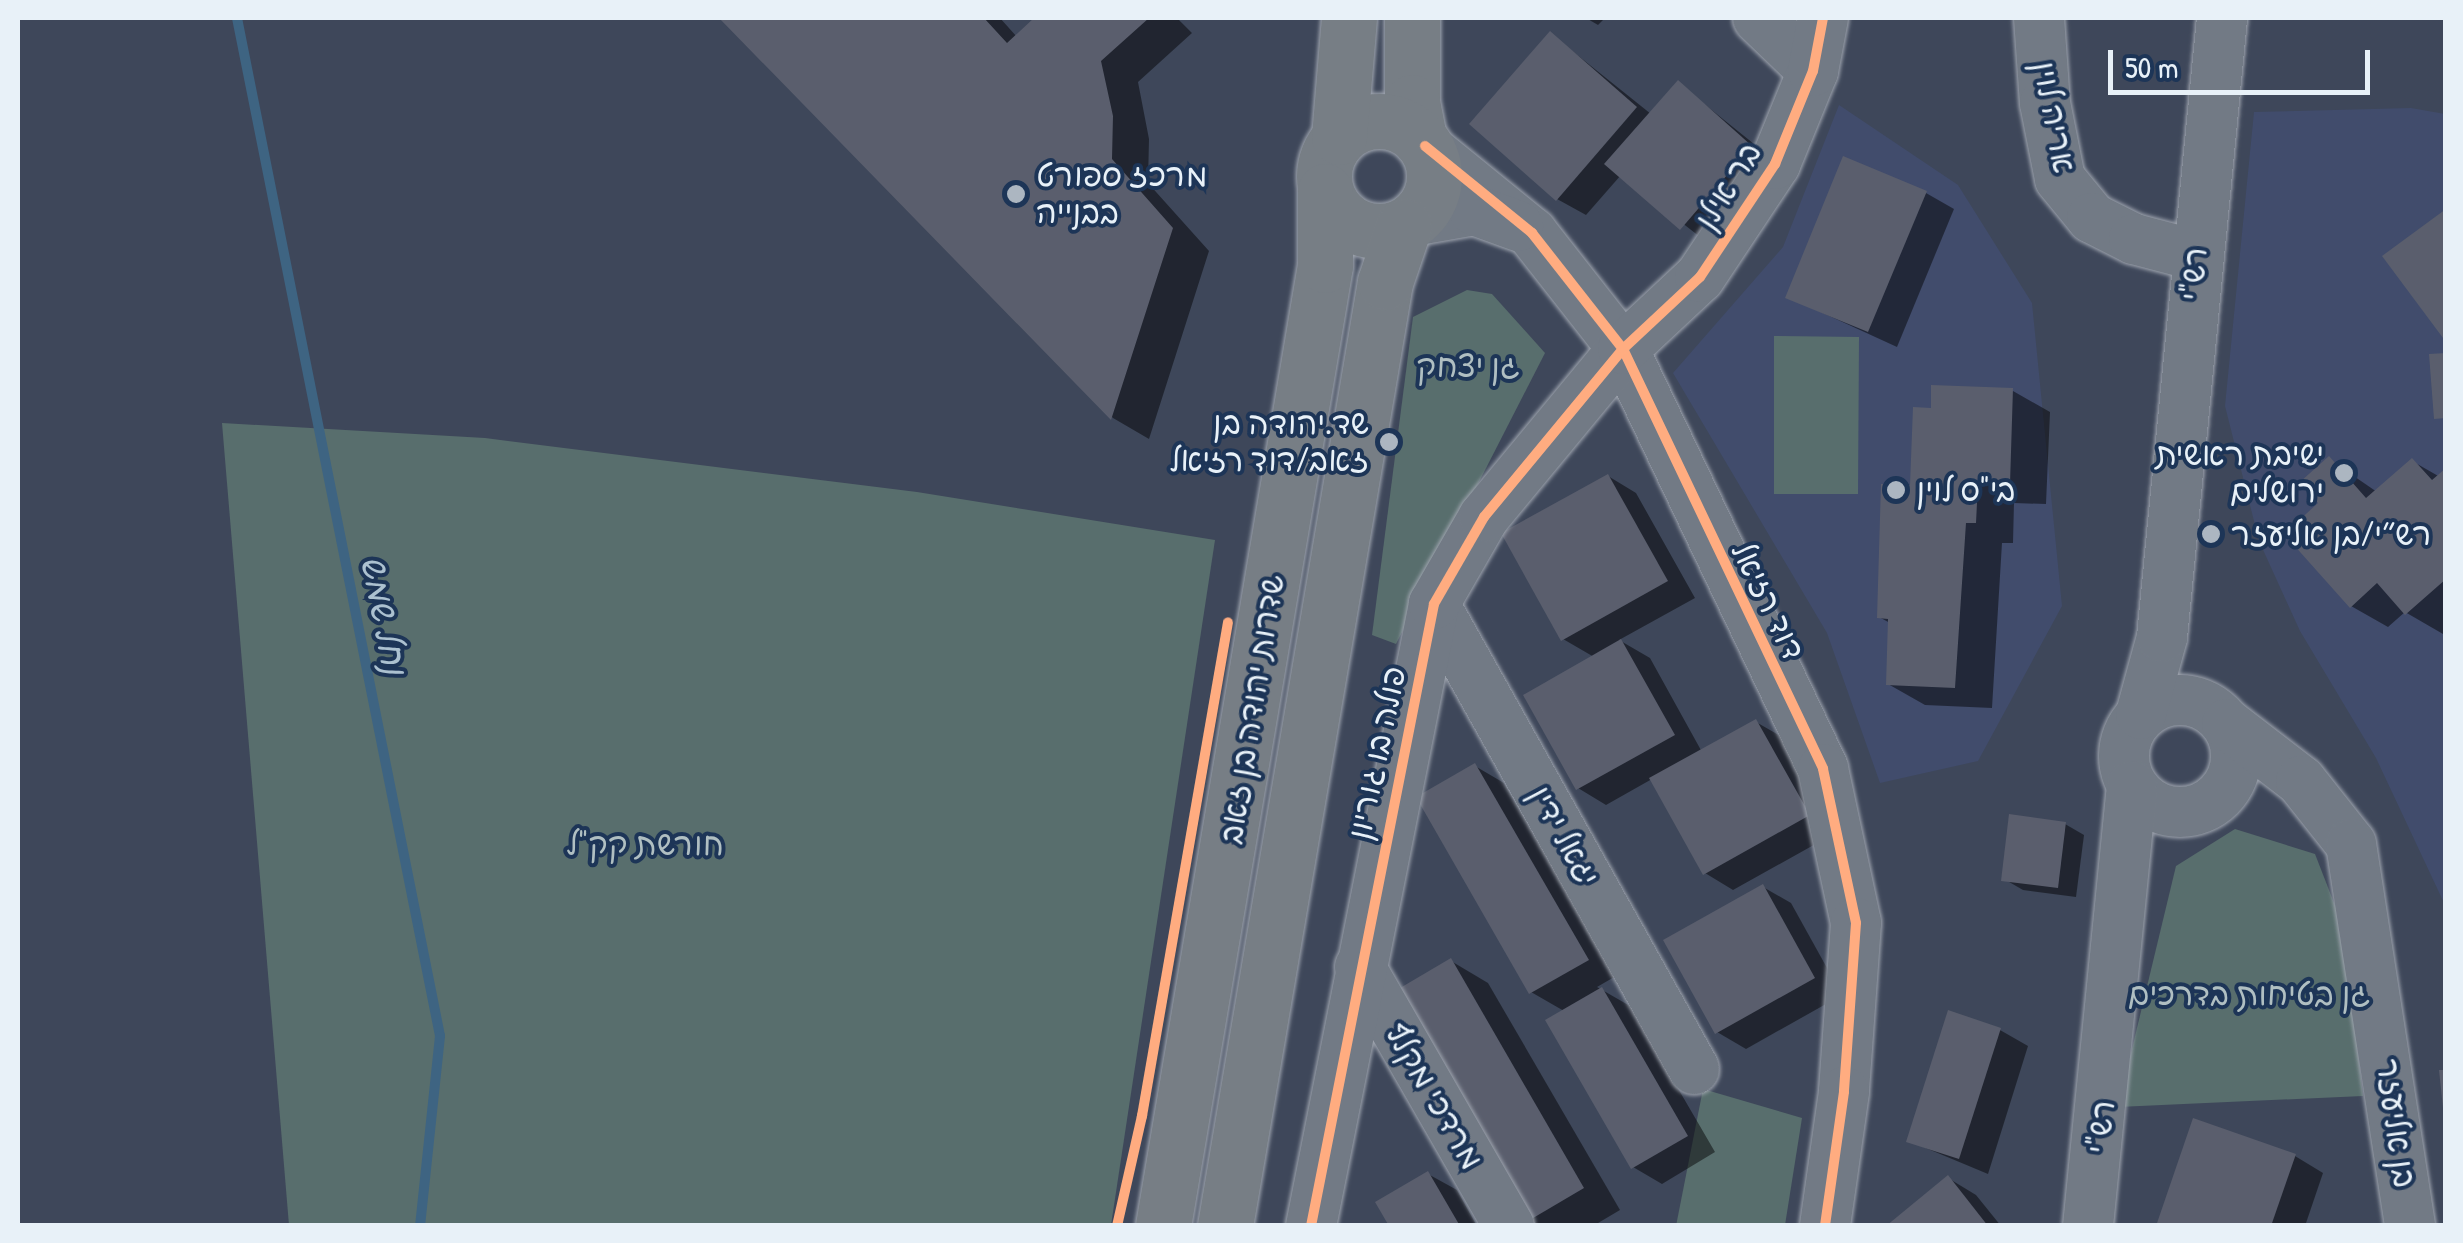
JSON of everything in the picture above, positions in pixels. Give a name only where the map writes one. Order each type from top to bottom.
[{"type":"main road","points":[[1349,18],[1339,137],[1324,164],[1325,191],[1342,219],[1356,228],[1408,223],[1434,177],[1412,102],[1412,18]]},
{"type":"main road","points":[[1339,137],[1370,121],[1388,121],[1422,142]]},
{"type":"main road","name":"שדרות יהודה בן זאב","points":[[1163,1226],[1325,265],[1325,191]]},
{"type":"main road","name":"שדרות יהודה בן זאב","points":[[1225,1226],[1384,282],[1408,223]]},
{"type":"street","points":[[1758,18],[1812,71]]},
{"type":"street","name":"בר אילן","points":[[1623,349],[1700,277],[1775,164],[1812,71],[1823,18]]},
{"type":"street","name":"אריה לוין","points":[[2040,18],[2045,103],[2060,178],[2092,218],[2134,238],[2196,255]]},
{"type":"street","name":"רש\"י","points":[[2141,714],[2162,637],[2196,255],[2222,18]]},
{"type":"street","name":"דוד רזיאל","points":[[1422,142],[1532,233],[1623,349],[1823,769],[1856,924],[1844,1092],[1825,1226]]},
{"type":"street","points":[[1408,223],[1474,210],[1532,233]]},
{"type":"street","name":"פולה בו גוריון","points":[[1311,1226],[1434,604],[1484,518],[1623,349]]},
{"type":"street","name":"רש\"י","points":[[2174,532],[2191,652],[2218,716]]},
{"type":"street","name":"יגאל ידין","points":[[1434,604],[1694,1069]]},
{"type":"street","points":[[2199,808],[2232,778],[2237,759],[2218,716],[2174,699],[2141,714],[2124,755],[2132,786],[2157,808],[2199,808],[2276,795],[2310,806],[2350,844]]},
{"type":"street","name":"בן אליעזר","points":[[2218,716],[2301,781],[2350,844],[2410,1226]]},
{"type":"street","name":"רש\"י","points":[[2088,1226],[2113,1028],[2132,786]]},
{"type":"street","name":"רש\"י","points":[[2113,1028],[2158,870],[2199,808]]},
{"type":"street","name":"מרדכי מקלף","points":[[1360,967],[1509,1226]]},
{"type":"shaded area","name":"בי\"ס לוין","points":[[1839,105],[1958,185],[2032,303],[2062,606],[1978,761],[1880,783],[1827,633],[1673,373],[1783,247]]},
{"type":"shaded area","name":"ישיבת ראשית ירושלים","points":[[2411,108],[2445,114],[2445,905],[2376,758],[2300,631],[2259,541],[2225,406],[2254,112]]},
{"type":"green space","name":"גן יצחק","points":[[1467,290],[1492,294],[1545,353],[1396,644],[1372,635],[1413,317]]},
{"type":"green space","points":[[1774,336],[1859,337],[1858,494],[1774,494]]},
{"type":"green space","name":"חורשת קק\"ל","points":[[222,423],[485,438],[917,492],[1215,540],[1111,1225],[289,1225]]},
{"type":"green space","name":"גן בטיחות בדרכים","points":[[2235,829],[2315,854],[2343,926],[2363,1096],[2118,1107],[2176,866]]},
{"type":"green space","points":[[1703,1089],[1802,1118],[1785,1225],[1676,1226]]},
{"type":"building","name":"מרכז ספורט בבנייה","points":[[719,18],[984,18],[1007,43],[1034,18],[1149,18],[1101,61],[1113,116],[1112,159],[1173,228],[1111,420]]},
{"type":"building","points":[[1550,31],[1637,107],[1556,201],[1469,124]]},
{"type":"building","points":[[1678,80],[1752,146],[1680,230],[1604,164]]},
{"type":"building","points":[[1843,156],[1927,191],[1868,332],[1785,298]]},
{"type":"building","points":[[2446,209],[2446,342],[2382,256]]},
{"type":"building","points":[[2446,353],[2446,418],[2434,419],[2429,354]]},
{"type":"building","points":[[1931,385],[2013,388],[2010,484],[1978,483],[1976,523],[1966,523],[1955,688],[1886,685],[1888,619],[1877,618],[1881,484],[1910,485],[1913,407],[1931,408]]},
{"type":"building","points":[[2329,456],[2366,498],[2412,458],[2432,480],[2446,468],[2446,579],[2405,615],[2377,583],[2350,608],[2284,534],[2318,503],[2300,482]]},
{"type":"building","points":[[1608,474],[1668,581],[1561,641],[1501,533]]},
{"type":"building","points":[[1621,639],[1675,735],[1576,790],[1523,695]]},
{"type":"building","points":[[1756,719],[1810,815],[1703,875],[1649,778]]},
{"type":"building","points":[[1475,763],[1589,960],[1529,994],[1416,797]]},
{"type":"building","points":[[2009,814],[2066,822],[2058,888],[2001,881]]},
{"type":"building","points":[[1763,884],[1815,978],[1715,1034],[1663,940]]},
{"type":"building","points":[[1451,958],[1584,1188],[1528,1221],[1395,991]]},
{"type":"building","points":[[1602,987],[1688,1136],[1631,1169],[1545,1020]]},
{"type":"building","points":[[1948,1010],[2001,1028],[1959,1159],[1906,1142]]},
{"type":"building","points":[[2439,1070],[2446,1070],[2446,1108],[2443,1108]]},
{"type":"building","points":[[2193,1118],[2296,1154],[2271,1226],[2156,1226]]},
{"type":"building","points":[[1428,1171],[1460,1226],[1389,1226],[1375,1202]]},
{"type":"building","points":[[1948,1175],[1988,1226],[1886,1226]]},
{"type":"waterway","name":"נחל שמש","points":[[237,18],[440,1036],[420,1226]]},
{"type":"cycle path","points":[[1311,1226],[1434,604],[1484,517],[1623,349],[1700,277],[1775,164],[1813,71],[1823,18]]},
{"type":"cycle path","points":[[1425,146],[1532,233],[1623,349],[1823,769],[1856,923],[1844,1092],[1825,1226]]},
{"type":"cycle path","points":[[1117,1226],[1142,1116],[1228,622]]},
{"type":"place","name":"מרכז ספורט בבנייה","points":[[1016,194]]},
{"type":"place","name":"שד.יהודה בן זאב/דוד רזיאל","points":[[1389,442]]},
{"type":"place","name":"ישיבת ראשית ירושלים","points":[[2344,473]]},
{"type":"place","name":"בי\"ס לוין","points":[[1896,490]]},
{"type":"place","name":"רש״י/בן אליעזר","points":[[2211,534]]}]
